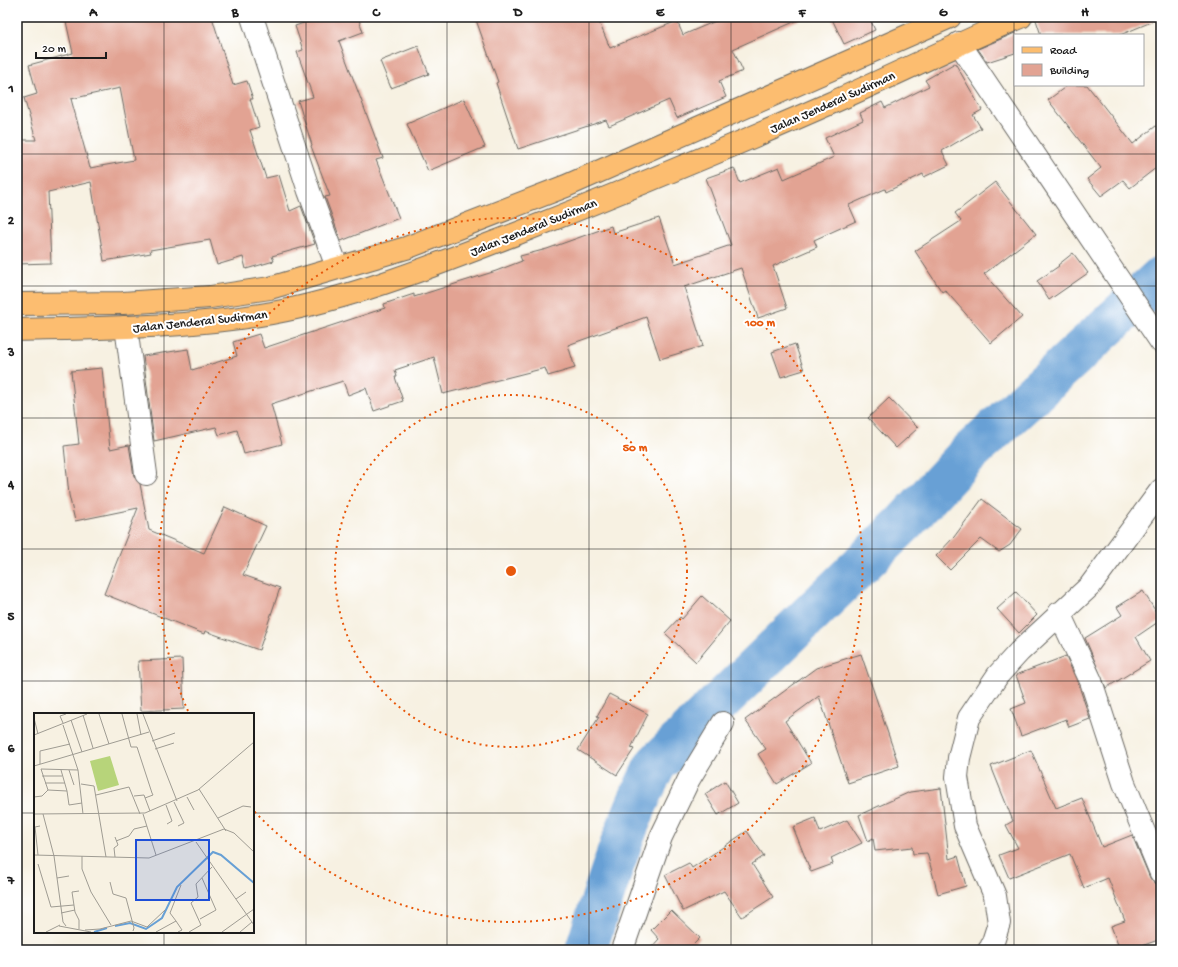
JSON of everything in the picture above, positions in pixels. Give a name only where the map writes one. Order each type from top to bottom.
[{"type":"main road","name":"Jalan Jenderal Sudirman","points":[[17,304],[123,303],[210,297],[270,288],[337,267],[406,248],[566,186],[950,17]]},
{"type":"main road","name":"Jalan Jenderal Sudirman","points":[[17,330],[126,327],[216,321],[267,314],[346,295],[416,272],[578,209],[831,103],[959,42],[1021,17]]},
{"type":"main road","points":[[566,186],[578,209]]},
{"type":"street","points":[[252,17],[309,191],[337,267]]},
{"type":"street","points":[[959,42],[1157,337]]},
{"type":"street","points":[[126,327],[146,474]]},
{"type":"street","points":[[989,950],[999,923],[995,896],[965,826],[956,777],[969,718],[981,698],[1003,669],[1090,586],[1161,490]]},
{"type":"street","points":[[1059,614],[1091,681],[1124,783],[1161,873]]},
{"type":"street","points":[[622,950],[662,837],[689,779],[723,723]]},
{"type":"building","points":[[65,17],[212,17],[233,85],[247,81],[253,99],[250,99],[259,127],[250,130],[266,178],[279,175],[290,211],[301,206],[315,244],[272,256],[274,261],[246,269],[243,257],[217,265],[210,240],[150,250],[151,253],[104,261],[91,182],[48,192],[51,263],[17,264],[17,140],[36,140],[24,98],[37,94],[29,65],[73,53]],"holes":[[[120,88],[134,160],[90,168],[71,99]]]},
{"type":"building","points":[[321,17],[358,17],[363,32],[339,41],[383,158],[376,160],[399,218],[341,241],[325,197],[330,196],[311,146],[312,145],[298,101],[313,97],[297,52],[303,50],[295,26]]},
{"type":"building","points":[[475,17],[597,17],[610,48],[677,21],[683,35],[725,17],[805,17],[733,49],[743,71],[719,81],[726,97],[677,118],[669,100],[609,126],[606,120],[518,149],[496,83],[498,82]]},
{"type":"building","points":[[831,17],[869,17],[875,30],[844,44]]},
{"type":"building","points":[[1035,17],[1161,17],[1122,34],[1041,34]]},
{"type":"building","points":[[1015,33],[1014,53],[987,62],[978,49]]},
{"type":"building","points":[[418,46],[429,74],[391,88],[380,61]]},
{"type":"building","points":[[955,63],[982,110],[973,115],[981,128],[942,151],[949,165],[924,177],[923,174],[886,192],[885,189],[849,205],[856,221],[814,240],[817,247],[773,266],[787,308],[758,318],[741,268],[684,287],[703,346],[660,359],[646,317],[568,345],[575,368],[548,376],[545,368],[443,394],[434,357],[395,370],[397,377],[395,377],[403,401],[374,411],[366,388],[348,395],[343,381],[271,404],[282,444],[244,454],[237,430],[219,435],[216,427],[154,441],[143,356],[188,349],[192,370],[237,356],[233,342],[259,334],[264,348],[385,308],[384,304],[414,294],[414,297],[496,271],[522,261],[520,256],[547,249],[611,226],[613,233],[659,218],[675,264],[731,245],[706,178],[734,168],[740,183],[779,167],[784,179],[834,157],[825,138],[863,120],[860,113],[882,102],[885,108],[929,86],[925,80]]},
{"type":"building","points":[[1067,86],[1088,86],[1133,144],[1161,122],[1161,164],[1130,188],[1123,180],[1101,196],[1087,179],[1101,168],[1048,100]]},
{"type":"building","points":[[464,99],[485,147],[428,171],[407,124]]},
{"type":"building","points":[[995,182],[1036,234],[984,274],[1022,317],[991,343],[945,290],[942,292],[915,251],[961,221],[955,213]]},
{"type":"building","points":[[1073,253],[1088,273],[1049,300],[1037,281],[1059,266],[1058,265]]},
{"type":"building","points":[[795,344],[804,370],[781,377],[772,352]]},
{"type":"building","points":[[102,368],[110,449],[129,445],[134,476],[140,484],[149,530],[204,553],[225,507],[266,526],[243,575],[280,588],[259,650],[205,631],[204,634],[104,594],[138,508],[75,521],[69,495],[64,446],[79,444],[71,371]]},
{"type":"building","points":[[889,398],[918,428],[896,448],[868,418]]},
{"type":"building","points":[[982,499],[1022,529],[1010,545],[999,552],[981,539],[950,570],[936,556],[954,537]]},
{"type":"building","points":[[1143,591],[1161,620],[1136,637],[1150,661],[1106,688],[1085,638],[1122,615],[1117,607]]},
{"type":"building","points":[[1016,592],[1037,615],[1019,633],[997,609]]},
{"type":"building","points":[[702,596],[730,621],[696,662],[665,633],[680,617],[682,619]]},
{"type":"building","points":[[861,654],[899,766],[848,783],[819,696],[785,721],[811,763],[777,784],[758,754],[766,749],[745,720],[816,668]]},
{"type":"building","points":[[1066,656],[1079,686],[1090,719],[1069,727],[1066,719],[1021,736],[1011,709],[1026,703],[1016,675]]},
{"type":"building","points":[[182,659],[184,709],[141,711],[138,661]]},
{"type":"building","points":[[609,694],[648,714],[631,748],[634,749],[617,775],[578,750],[599,717],[597,716]]},
{"type":"building","points":[[1031,750],[1056,808],[1082,798],[1102,847],[1132,835],[1150,878],[1154,883],[1161,885],[1161,939],[1130,950],[1120,950],[1111,926],[1125,921],[1108,878],[1084,888],[1070,854],[1009,878],[999,855],[1018,848],[1006,825],[1013,821],[991,766]]},
{"type":"building","points":[[725,781],[738,803],[718,815],[705,794]]},
{"type":"building","points":[[941,788],[949,859],[958,856],[966,886],[938,894],[927,853],[913,854],[912,847],[875,851],[873,838],[868,841],[859,815],[910,792]]},
{"type":"building","points":[[815,818],[820,832],[847,820],[862,843],[831,858],[833,864],[811,872],[793,827]]},
{"type":"building","points":[[747,831],[764,856],[752,864],[773,897],[742,917],[724,891],[683,911],[665,875],[689,863],[692,868]]},
{"type":"building","points":[[671,910],[700,938],[688,950],[649,950],[659,939],[651,930]]},
{"type":"waterway","points":[[586,950],[626,832],[656,764],[904,523],[968,454],[1161,277]]}]
